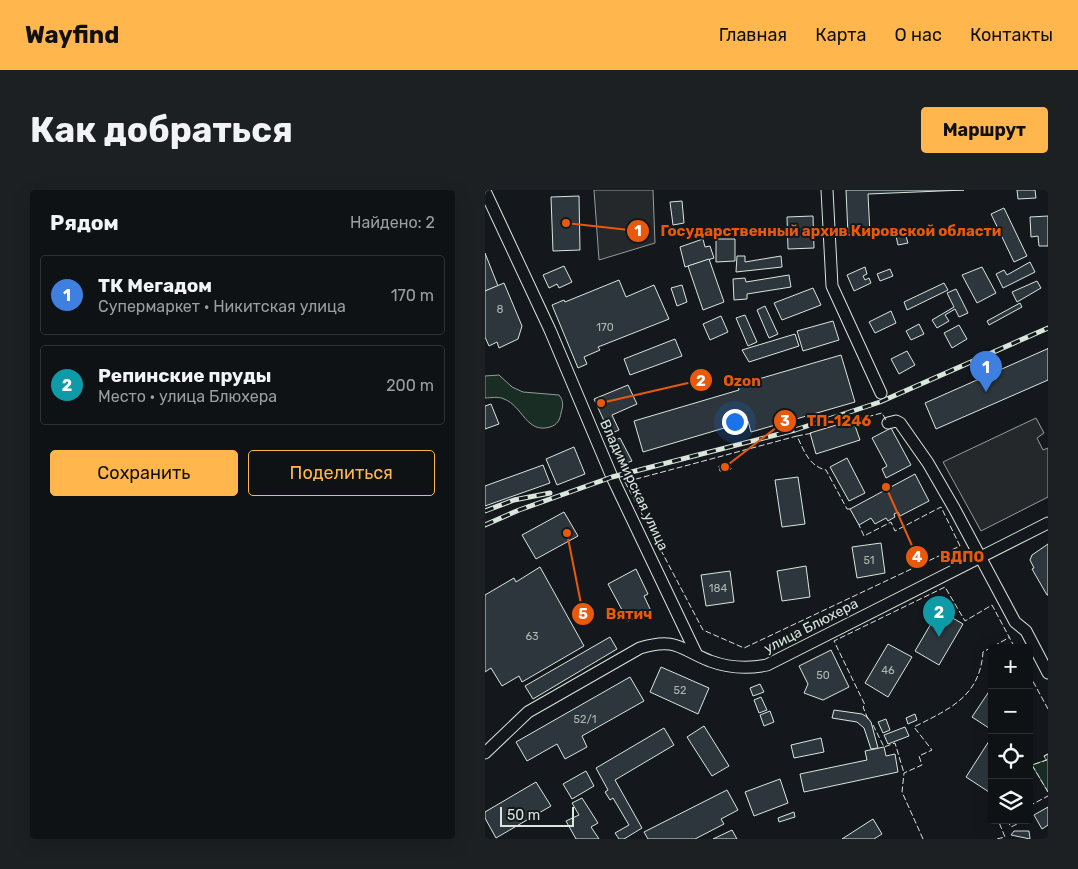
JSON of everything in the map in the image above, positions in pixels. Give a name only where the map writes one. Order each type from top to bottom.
[{"type":"street","points":[[827,190],[832,286],[881,393]]},
{"type":"street","name":"Владимирская улица","points":[[485,191],[550,330],[612,477],[696,653]]},
{"type":"street","points":[[888,423],[895,421],[900,423],[928,463],[1015,622],[1026,631],[1048,673]]},
{"type":"street","name":"улица Блюхера","points":[[485,753],[528,712],[627,654],[661,643],[684,646],[726,666],[739,668],[767,665],[1048,523]]},
{"type":"green space","points":[[499,375],[512,387],[523,392],[559,395],[563,406],[558,422],[550,427],[535,427],[510,402],[499,398],[485,398],[485,376]]},
{"type":"green space","points":[[1048,754],[1048,792],[1033,767],[1033,765],[1046,760],[1044,756]]},
{"type":"shaded area","points":[[594,190],[653,190],[655,243],[599,260]]},
{"type":"shaded area","points":[[1036,418],[1044,433],[1037,438],[1043,450],[1048,448],[1048,497],[981,531],[943,462]]},
{"type":"building","points":[[846,190],[964,190],[868,194],[870,234],[848,235]]},
{"type":"building","points":[[1017,190],[1035,190],[1036,198],[1018,199]]},
{"type":"building","points":[[579,196],[580,250],[553,251],[551,197]]},
{"type":"building","points":[[682,201],[684,223],[673,225],[670,202]]},
{"type":"building","points":[[1004,208],[1027,256],[1014,262],[991,214]]},
{"type":"building","points":[[813,216],[814,248],[788,249],[787,217]]},
{"type":"building","points":[[1048,216],[1048,246],[1039,246],[1038,236],[1031,237],[1030,217]]},
{"type":"building","points":[[905,233],[908,243],[898,245],[896,236]]},
{"type":"building","points":[[703,239],[705,247],[710,246],[714,258],[685,267],[680,247]]},
{"type":"building","points":[[716,239],[735,239],[735,261],[716,262]]},
{"type":"building","points":[[485,253],[498,286],[485,291]]},
{"type":"building","points":[[737,256],[745,256],[745,262],[781,256],[782,267],[736,272]]},
{"type":"building","points":[[709,259],[724,302],[703,310],[688,266]]},
{"type":"building","points":[[1030,262],[1035,272],[1003,288],[996,274],[1004,270],[1007,275]]},
{"type":"building","points":[[564,266],[572,282],[559,288],[557,284],[549,288],[543,275]]},
{"type":"building","points":[[865,267],[867,274],[863,276],[865,280],[869,278],[871,283],[854,291],[847,275]]},
{"type":"building","points":[[982,267],[996,293],[977,303],[962,275]]},
{"type":"building","points":[[890,269],[893,276],[880,281],[877,274]]},
{"type":"building","points":[[789,275],[791,287],[747,294],[747,299],[734,300],[733,279],[745,278],[746,282]]},
{"type":"building","points":[[619,280],[626,297],[654,285],[669,319],[598,347],[600,350],[584,357],[587,364],[578,368],[552,305],[564,300],[565,302]]},
{"type":"building","points":[[1037,281],[1041,288],[1017,302],[1012,292]]},
{"type":"building","points":[[504,283],[522,326],[518,339],[499,348],[497,342],[489,346],[485,337],[485,291]]},
{"type":"building","points":[[944,283],[948,290],[907,310],[904,302]]},
{"type":"building","points":[[682,285],[687,302],[677,306],[671,288]]},
{"type":"building","points":[[813,288],[821,305],[782,320],[774,303]]},
{"type":"building","points":[[956,289],[968,313],[959,317],[955,309],[945,315],[949,321],[937,328],[932,320],[954,307],[947,293]]},
{"type":"building","points":[[1020,303],[1022,307],[989,325],[987,321]]},
{"type":"building","points":[[765,306],[778,334],[769,338],[757,310]]},
{"type":"building","points":[[891,311],[896,323],[875,333],[869,322]]},
{"type":"building","points":[[745,315],[757,342],[748,346],[736,318]]},
{"type":"building","points":[[721,316],[728,332],[710,340],[703,324]]},
{"type":"building","points":[[833,321],[839,340],[803,351],[797,331]]},
{"type":"building","points":[[919,324],[924,334],[911,340],[906,331]]},
{"type":"building","points":[[959,325],[967,339],[952,348],[944,333]]},
{"type":"building","points":[[795,334],[799,346],[749,362],[742,350]]},
{"type":"building","points":[[675,339],[682,356],[630,375],[624,359]]},
{"type":"building","points":[[1047,349],[1048,380],[936,429],[925,403]]},
{"type":"building","points":[[907,351],[915,365],[899,374],[891,359]]},
{"type":"building","points":[[841,355],[855,402],[751,432],[748,421],[643,452],[634,421],[739,390],[738,385]]},
{"type":"building","points":[[628,385],[637,404],[612,415],[619,430],[610,434],[594,399]]},
{"type":"building","points":[[491,404],[499,424],[485,429],[485,406]]},
{"type":"building","points":[[853,420],[860,440],[816,454],[810,433]]},
{"type":"building","points":[[891,428],[911,465],[886,478],[882,469],[887,466],[872,438]]},
{"type":"building","points":[[620,438],[632,461],[621,465],[611,442]]},
{"type":"building","points":[[574,447],[585,474],[557,485],[546,459]]},
{"type":"building","points":[[847,458],[865,493],[849,501],[830,467]]},
{"type":"building","points":[[729,463],[731,469],[720,471],[719,466]]},
{"type":"building","points":[[543,465],[550,483],[485,506],[485,486]]},
{"type":"building","points":[[915,474],[929,501],[900,516],[898,512],[894,514],[895,517],[888,521],[886,518],[875,524],[871,518],[859,525],[850,509]]},
{"type":"building","points":[[798,477],[805,524],[782,527],[775,480]]},
{"type":"building","points":[[564,512],[578,536],[536,559],[522,535]]},
{"type":"building","points":[[881,543],[885,573],[857,578],[852,547]]},
{"type":"building","points":[[1048,544],[1047,595],[1032,569],[1034,568],[1030,560],[1032,555]]},
{"type":"building","points":[[806,566],[810,597],[782,601],[777,571]]},
{"type":"building","points":[[540,567],[584,646],[522,682],[519,676],[502,686],[491,668],[485,672],[485,595],[514,578],[516,582]]},
{"type":"building","points":[[636,569],[648,594],[644,596],[651,611],[628,621],[608,584]]},
{"type":"building","points":[[730,571],[734,602],[706,606],[701,575]]},
{"type":"building","points":[[939,610],[963,624],[939,665],[915,651]]},
{"type":"building","points":[[610,637],[617,649],[533,699],[525,686]]},
{"type":"building","points":[[888,644],[912,657],[888,697],[865,683]]},
{"type":"building","points":[[831,650],[849,687],[823,700],[804,693],[808,684],[799,666]]},
{"type":"building","points":[[661,667],[709,688],[698,714],[650,692]]},
{"type":"building","points":[[630,677],[644,701],[582,736],[587,747],[565,759],[557,744],[527,761],[516,742]]},
{"type":"building","points":[[760,684],[764,692],[753,696],[750,688]]},
{"type":"building","points":[[988,693],[988,727],[972,717]]},
{"type":"building","points":[[761,697],[767,710],[759,713],[754,700]]},
{"type":"building","points":[[834,710],[862,714],[867,717],[871,722],[878,748],[871,749],[864,728],[857,722],[832,718]]},
{"type":"building","points":[[770,711],[774,722],[764,726],[760,715]]},
{"type":"building","points":[[915,714],[917,720],[908,724],[906,718]]},
{"type":"building","points":[[886,719],[890,730],[883,733],[878,722]]},
{"type":"building","points":[[704,726],[729,766],[712,776],[687,737]]},
{"type":"building","points":[[905,727],[909,736],[888,744],[884,735]]},
{"type":"building","points":[[664,728],[674,745],[615,780],[642,828],[624,839],[619,839],[615,833],[629,825],[613,798],[610,800],[605,792],[608,790],[596,768]]},
{"type":"building","points":[[821,738],[824,752],[794,758],[791,745]]},
{"type":"building","points":[[988,743],[988,791],[966,777]]},
{"type":"building","points":[[884,747],[886,756],[895,754],[898,772],[804,792],[800,774],[867,760],[865,751]]},
{"type":"building","points":[[586,771],[594,786],[572,799],[563,784]]},
{"type":"building","points":[[780,779],[788,803],[754,816],[745,792]]},
{"type":"building","points":[[536,782],[551,806],[496,838],[485,818],[485,812]]},
{"type":"building","points":[[727,790],[738,810],[721,819],[724,824],[695,839],[648,839],[644,832]]},
{"type":"building","points":[[582,798],[598,823],[591,827],[599,839],[576,839],[566,821],[579,815],[572,803]]},
{"type":"building","points":[[1048,807],[1048,825],[1042,829],[1034,815]]},
{"type":"building","points":[[794,812],[795,817],[779,822],[778,818]]},
{"type":"building","points":[[873,819],[882,834],[874,839],[842,839]]},
{"type":"building","points":[[732,830],[737,839],[713,839]]},
{"type":"building","points":[[1014,831],[1029,831],[1030,839],[1011,835]]},
{"type":"railway","points":[[485,525],[519,510],[612,477],[795,430],[880,402],[1048,328]]},
{"type":"railway","points":[[485,511],[514,500],[550,493]]},
{"type":"fence","points":[[851,421],[882,413],[887,422]]},
{"type":"fence","points":[[797,436],[813,433]]},
{"type":"fence","points":[[850,509],[847,509],[826,470],[811,461],[797,436],[625,482],[703,630],[744,648],[960,546],[941,507],[895,531],[891,522],[864,536],[859,525]]},
{"type":"fence","points":[[868,719],[863,707],[865,705],[834,641],[945,587],[965,621],[992,605],[1013,644]]},
{"type":"fence","points":[[923,839],[902,792],[904,773],[922,765],[919,756],[932,750],[914,727],[961,700],[976,680],[981,667],[983,652],[1010,637]]},
{"type":"fence","points":[[1033,681],[1048,709]]},
{"type":"fence","points":[[873,725],[884,747],[895,743],[904,773]]},
{"type":"fence","points":[[1048,754],[1044,756],[1047,760],[1032,765],[1048,792]]},
{"type":"fence","points":[[1033,804],[1048,796]]},
{"type":"fence","points":[[997,839],[1005,837],[1000,824]]},
{"type":"fence","points":[[1009,824],[1011,827],[1017,824]]},
{"type":"place","name":"Государственный архив Кировской области","points":[[566,223]]},
{"type":"place","name":"ТК Мегадом","points":[[986,392]]},
{"type":"place","name":"Ozon","points":[[601,403]]},
{"type":"place","name":"ТП-1246","points":[[725,467]]},
{"type":"place","name":"ВДПО","points":[[886,487]]},
{"type":"place","name":"Вятич","points":[[567,533]]},
{"type":"place","name":"Репинские пруды","points":[[939,637]]}]
